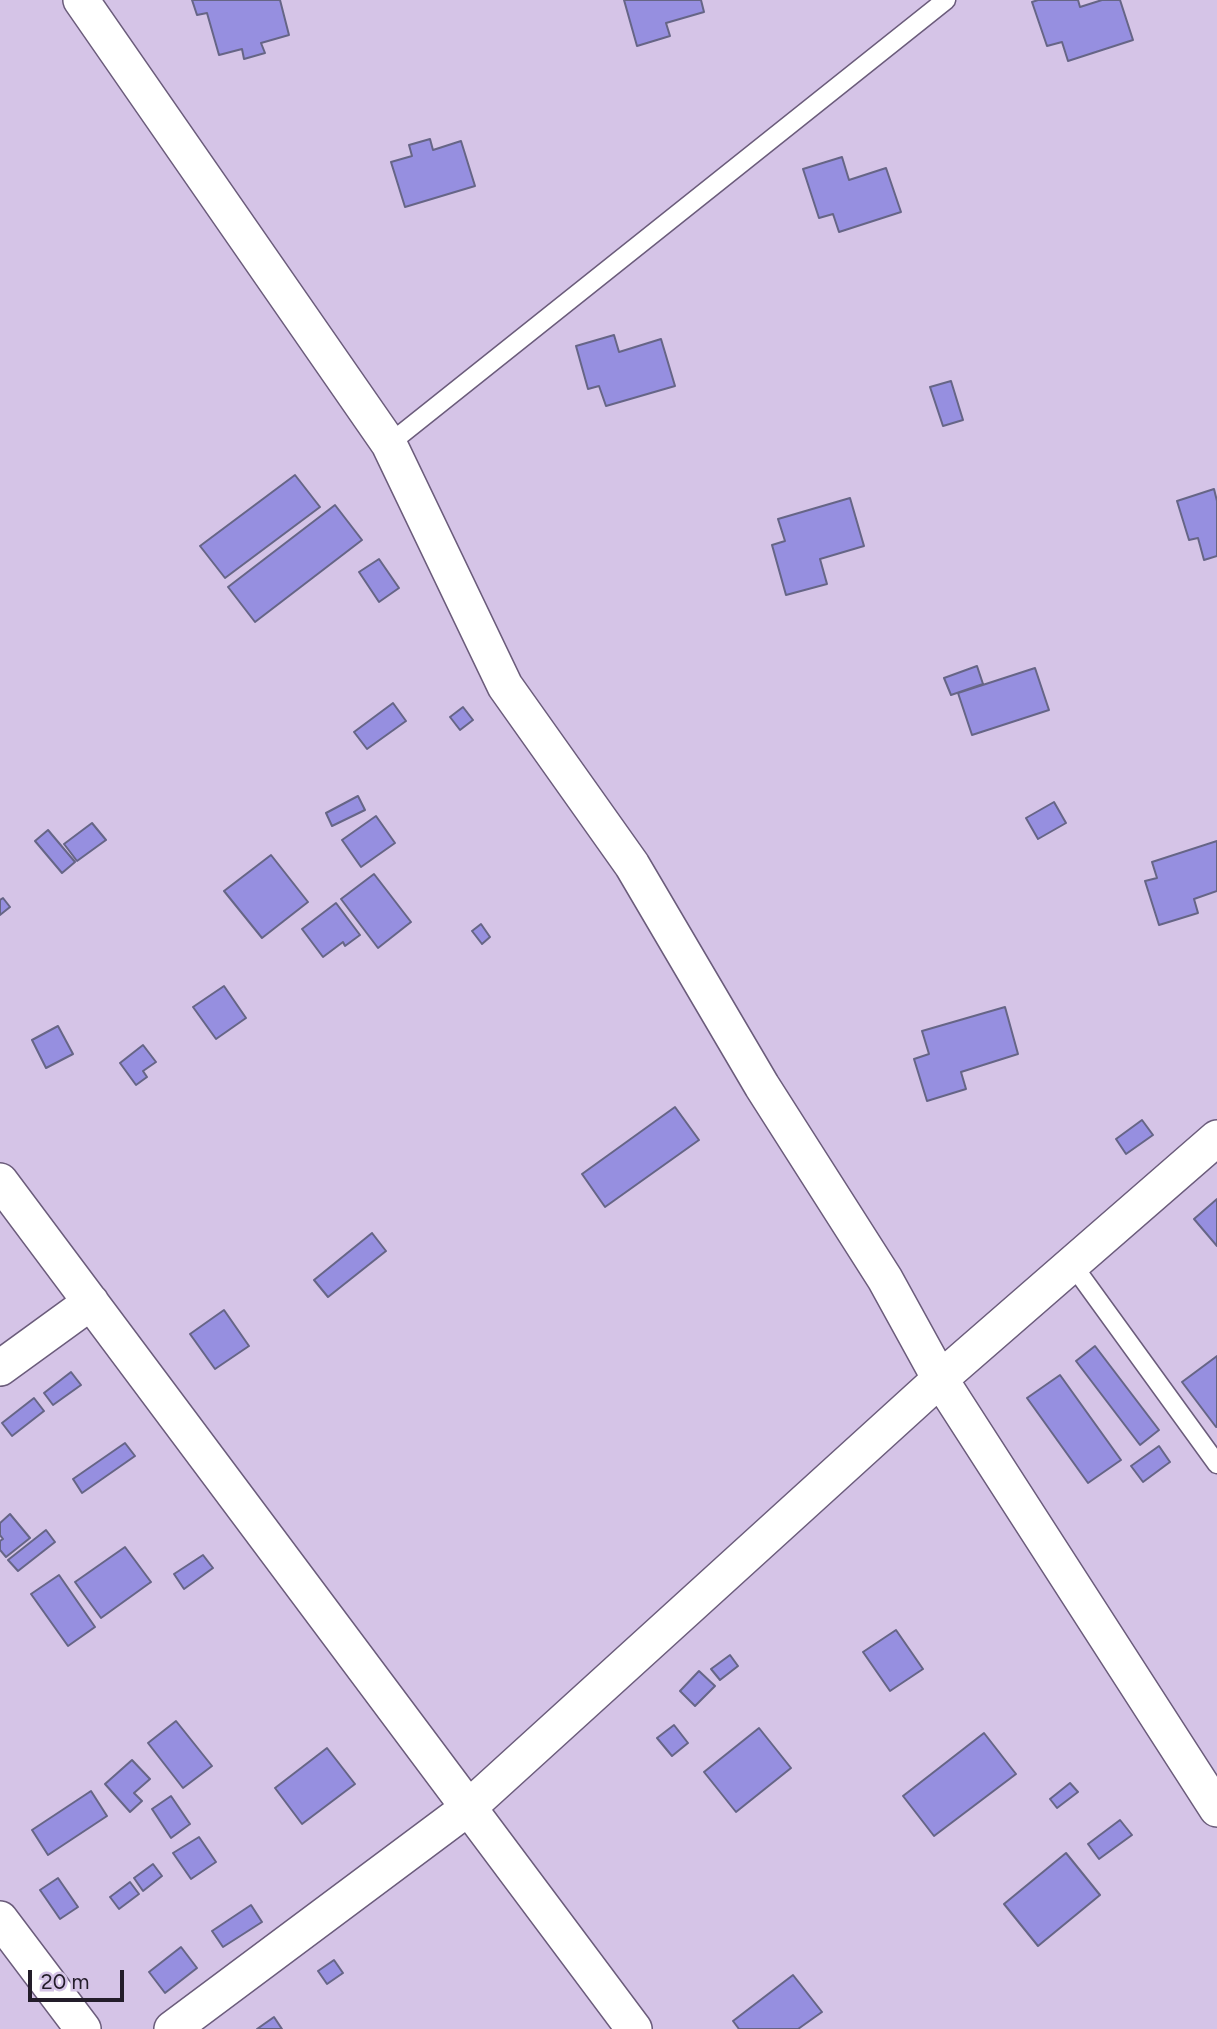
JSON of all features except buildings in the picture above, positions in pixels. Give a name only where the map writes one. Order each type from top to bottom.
[{"type":"street","points":[[80,0],[389,444],[505,686],[632,866],[762,1086],[885,1279],[940,1379],[1217,1809]]},
{"type":"street","points":[[172,2029],[468,1808],[940,1379],[1217,1138]]},
{"type":"street","points":[[0,1181],[634,2029]]},
{"type":"street","points":[[0,1368],[90,1302]]},
{"type":"street","points":[[0,1919],[83,2029]]},
{"type":"lane","points":[[389,444],[946,0]]},
{"type":"lane","points":[[1072,1264],[1217,1464]]}]
